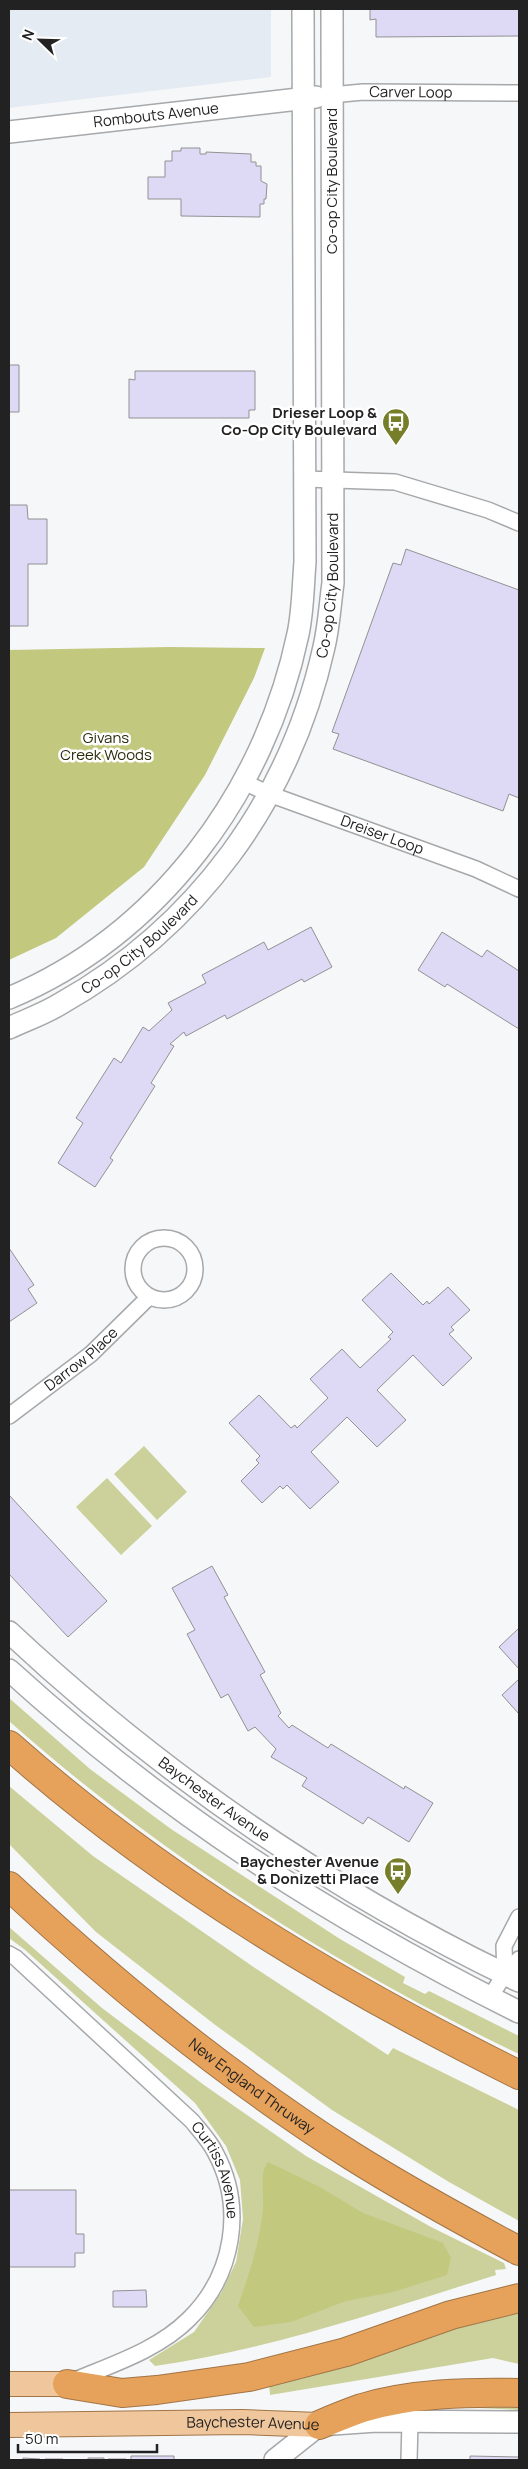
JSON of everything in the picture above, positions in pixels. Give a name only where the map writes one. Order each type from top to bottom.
[{"type":"highway","points":[[9,1745],[96,1818],[247,1923],[322,1970],[382,2004],[519,2075]]},
{"type":"highway","name":"New England Thruway","points":[[9,1886],[78,1949],[177,2031],[266,2098],[368,2166],[519,2252]]},
{"type":"highway","points":[[9,1908],[78,1949]]},
{"type":"highway","points":[[67,2384],[122,2393],[249,2377],[346,2352],[451,2315],[519,2298]]},
{"type":"highway","points":[[319,2425],[362,2408],[403,2399],[480,2392],[519,2392]]},
{"type":"main road","name":"Co-op City Boulevard","points":[[9,998],[80,960],[134,919],[187,866],[223,816],[244,782],[276,711],[298,632],[305,562],[304,9]]},
{"type":"main road","name":"Co-op City Boulevard","points":[[9,1028],[77,994],[132,956],[159,934],[204,888],[258,818],[301,725],[324,646],[333,583],[332,9]]},
{"type":"main road","name":"Carver Loop","points":[[304,99],[331,95]]},
{"type":"main road","name":"Rombouts Avenue","points":[[9,132],[304,99]]},
{"type":"main road","name":"Baychester Avenue","points":[[9,1632],[106,1719],[213,1800],[299,1858],[384,1910],[512,1978]]},
{"type":"main road","name":"Baychester Avenue","points":[[9,1670],[125,1769],[235,1850],[346,1920],[519,2012]]},
{"type":"main road","points":[[9,2384],[67,2384]]},
{"type":"main road","name":"Baychester Avenue","points":[[9,2425],[242,2422],[319,2425],[376,2421],[519,2422]]},
{"type":"main road","points":[[275,2460],[319,2425]]},
{"type":"street","name":"Carver Loop","points":[[331,95],[363,92],[519,93]]},
{"type":"street","points":[[305,479],[395,482],[488,510],[519,523]]},
{"type":"street","name":"Dreiser Loop","points":[[244,782],[269,794],[476,870],[519,889]]},
{"type":"street","points":[[160,1238],[179,1242],[193,1258],[195,1268],[194,1279],[188,1289],[180,1296],[170,1300],[149,1297],[136,1283],[133,1264],[137,1254],[142,1247],[160,1238]]},
{"type":"street","name":"Darrow Place","points":[[9,1416],[91,1354],[149,1297]]},
{"type":"street","points":[[512,1978],[504,1946],[519,1917]]},
{"type":"street","name":"Curtiss Avenue","points":[[9,1954],[16,1958],[192,2121],[216,2153],[225,2178],[231,2210],[231,2231],[224,2268],[214,2289],[189,2319],[143,2351],[67,2384]]},
{"type":"street","points":[[490,1997],[512,1978],[519,1959]]},
{"type":"street","points":[[409,2460],[410,2422]]},
{"type":"shaded area","points":[[9,9],[271,9],[271,77],[9,108]]},
{"type":"green space","name":"Givans Creek Woods","points":[[170,647],[265,648],[254,678],[205,775],[144,867],[56,938],[9,960],[9,650]]},
{"type":"green space","points":[[144,1446],[187,1492],[157,1520],[114,1474]]},
{"type":"green space","points":[[107,1478],[152,1526],[121,1555],[76,1507]]},
{"type":"green space","points":[[9,1698],[90,1769],[171,1829],[340,1939],[405,1977],[403,1983],[425,1994],[429,1991],[519,2036],[519,2054],[384,1984],[318,1946],[188,1862],[66,1770],[9,1721]]},
{"type":"green space","points":[[9,1786],[93,1856],[255,1968],[388,2055],[393,2048],[519,2110],[519,2221],[449,2182],[332,2110],[214,2024],[96,1932],[9,1844]]},
{"type":"green space","points":[[9,1927],[102,2008],[204,2085],[306,2156],[431,2227],[504,2263],[506,2269],[495,2270],[496,2275],[370,2315],[285,2339],[199,2359],[155,2366],[149,2360],[194,2332],[221,2293],[236,2262],[243,2219],[240,2180],[226,2146],[195,2103],[24,1949],[9,1938]]},
{"type":"green space","points":[[268,2162],[320,2187],[363,2213],[443,2243],[451,2258],[447,2275],[393,2292],[346,2301],[291,2322],[254,2327],[238,2306],[257,2246],[263,2208],[263,2178]]},
{"type":"green space","points":[[519,2304],[519,2364],[493,2358],[270,2395],[269,2382]]},
{"type":"green space","points":[[519,2402],[519,2410],[455,2407]]},
{"type":"building","points":[[370,9],[519,9],[519,36],[376,37],[376,19],[370,20]]},
{"type":"building","points":[[181,148],[200,148],[200,154],[206,154],[206,152],[251,154],[251,162],[256,162],[256,166],[261,166],[261,181],[267,184],[266,199],[264,199],[264,204],[260,204],[260,217],[181,216],[181,199],[148,199],[148,177],[165,177],[165,161],[172,161],[172,151],[181,151]]},
{"type":"building","points":[[9,365],[19,365],[19,412],[9,412]]},
{"type":"building","points":[[135,371],[255,371],[255,410],[249,410],[249,418],[129,418],[129,379],[135,380]]},
{"type":"building","points":[[9,505],[27,505],[28,519],[47,519],[47,564],[28,564],[28,626],[9,626]]},
{"type":"building","points":[[406,549],[519,590],[519,798],[509,794],[503,811],[333,749],[339,734],[332,732],[393,563],[401,565]]},
{"type":"building","points":[[311,927],[332,967],[304,982],[302,979],[227,1019],[225,1015],[186,1036],[184,1032],[170,1044],[174,1046],[151,1083],[155,1086],[110,1158],[113,1160],[95,1187],[58,1163],[83,1123],[76,1118],[114,1058],[121,1063],[143,1027],[149,1031],[172,1010],[168,1003],[206,983],[202,975],[264,942],[268,950]]},
{"type":"building","points":[[442,932],[482,957],[487,950],[519,971],[519,1029],[447,984],[445,987],[418,970]]},
{"type":"building","points":[[9,1248],[34,1285],[28,1289],[37,1303],[9,1322]]},
{"type":"building","points":[[391,1273],[423,1305],[427,1301],[429,1304],[448,1287],[470,1310],[451,1327],[454,1330],[449,1334],[472,1358],[443,1386],[413,1355],[377,1390],[406,1420],[377,1447],[347,1417],[311,1452],[339,1482],[310,1509],[287,1485],[283,1489],[280,1486],[262,1503],[241,1481],[259,1463],[256,1460],[260,1456],[229,1423],[259,1395],[291,1428],[295,1425],[297,1428],[328,1398],[310,1379],[342,1349],[360,1368],[391,1339],[388,1337],[393,1332],[362,1300]]},
{"type":"building","points":[[9,1495],[107,1601],[68,1637],[9,1574]]},
{"type":"building","points":[[212,1566],[228,1595],[224,1597],[265,1672],[260,1675],[281,1713],[278,1716],[289,1728],[292,1725],[328,1748],[331,1744],[404,1789],[405,1786],[433,1803],[409,1842],[368,1817],[363,1824],[302,1786],[307,1778],[271,1757],[276,1749],[255,1727],[248,1731],[228,1694],[221,1698],[187,1634],[195,1630],[172,1588]]},
{"type":"building","points":[[519,1628],[519,1669],[499,1647]]},
{"type":"building","points":[[519,1679],[519,1714],[502,1695]]},
{"type":"building","points":[[9,2190],[76,2190],[76,2234],[84,2234],[84,2253],[75,2253],[75,2267],[9,2267]]},
{"type":"building","points":[[146,2290],[147,2307],[113,2307],[113,2291]]},
{"type":"building","points":[[131,2456],[174,2456],[174,2460],[131,2460]]},
{"type":"building","points":[[470,2456],[519,2457],[519,2460],[470,2460]]},
{"type":"building","points":[[23,2458],[40,2459],[40,2460],[23,2460]]},
{"type":"building","points":[[88,2458],[104,2458],[104,2460],[88,2460]]},
{"type":"building","points":[[63,2459],[63,2460],[45,2460]]},
{"type":"building","points":[[126,2459],[126,2460],[108,2460]]},
{"type":"place","name":"Drieser Loop & Co-Op City Boulevard","points":[[396,446]]},
{"type":"place","name":"Baychester Avenue & Donizetti Place","points":[[398,1895]]}]
